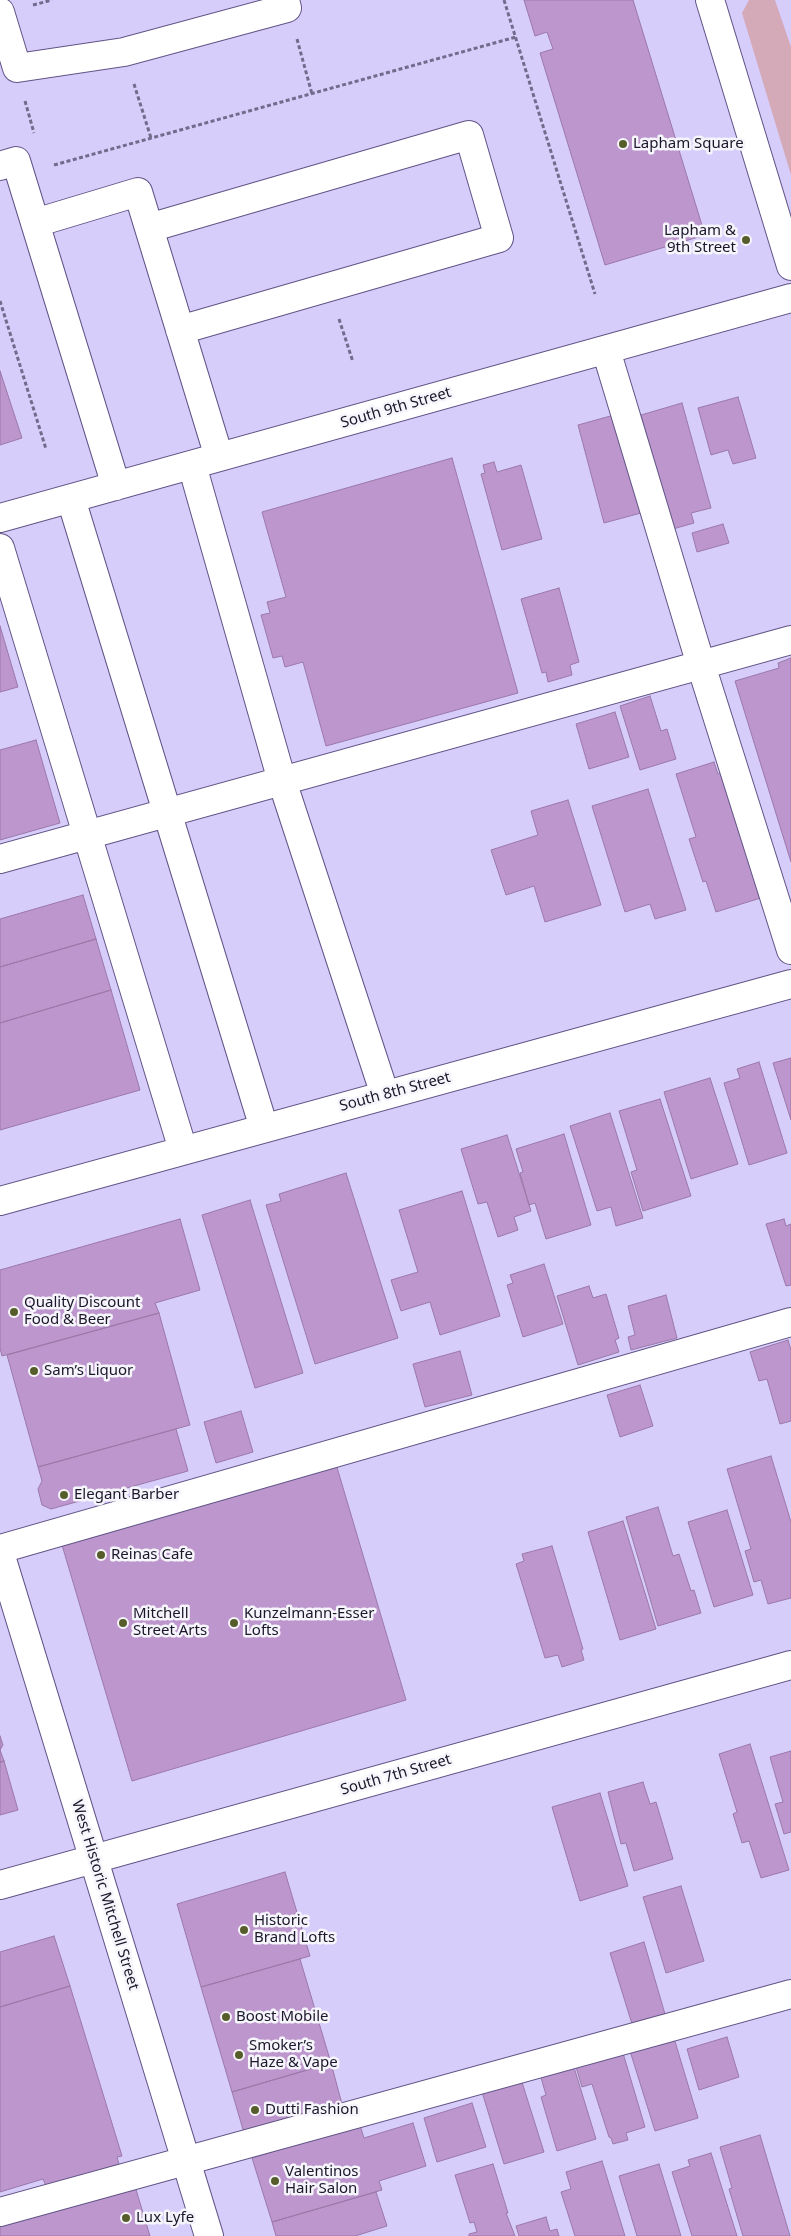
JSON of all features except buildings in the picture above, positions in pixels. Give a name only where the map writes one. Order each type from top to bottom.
[{"type":"street","points":[[710,0],[791,266]]},
{"type":"street","points":[[0,12],[17,68],[124,52],[286,4]]},
{"type":"street","points":[[149,228],[469,135],[498,238],[180,330]]},
{"type":"street","points":[[0,166],[16,161],[116,486]]},
{"type":"street","points":[[35,223],[138,192],[220,457]]},
{"type":"street","name":"South 9th Street","points":[[0,518],[791,298]]},
{"type":"street","points":[[606,350],[701,665],[791,950]]},
{"type":"street","points":[[192,465],[282,781],[385,1095]]},
{"type":"street","points":[[72,499],[264,1128]]},
{"type":"street","points":[[0,548],[183,1150]]},
{"type":"street","points":[[0,859],[791,640]]},
{"type":"street","name":"South 8th Street","points":[[0,1200],[791,984]]},
{"type":"street","points":[[0,1549],[791,1322]]},
{"type":"street","name":"West Historic Mitchell Street","points":[[0,1553],[209,2236]]},
{"type":"street","name":"South 7th Street","points":[[0,1885],[791,1666]]},
{"type":"street","points":[[0,2212],[791,1994]]},
{"type":"path","points":[[30,6],[52,0]]},
{"type":"path","points":[[504,0],[596,294]]},
{"type":"path","points":[[286,4],[312,94]]},
{"type":"path","points":[[52,165],[516,38]]},
{"type":"path","points":[[124,52],[151,138]]},
{"type":"path","points":[[17,68],[36,140]]},
{"type":"path","points":[[330,287],[353,362]]},
{"type":"path","points":[[0,301],[46,449]]},
{"type":"shaded area","points":[[749,0],[775,0],[791,47],[791,175],[742,13]]},
{"type":"place","name":"Lapham Square","points":[[623,144]]},
{"type":"place","name":"Lapham & 9th Street","points":[[746,240]]},
{"type":"place","name":"Quality Discount Food & Beer","points":[[14,1312]]},
{"type":"place","name":"Sam’s Liquor","points":[[34,1371]]},
{"type":"place","name":"Elegant Barber","points":[[64,1495]]},
{"type":"place","name":"Reinas Cafe","points":[[101,1555]]},
{"type":"place","name":"Mitchell Street Arts","points":[[123,1623]]},
{"type":"place","name":"Kunzelmann-Esser Lofts","points":[[234,1623]]},
{"type":"place","name":"Historic Brand Lofts","points":[[244,1930]]},
{"type":"place","name":"Boost Mobile","points":[[226,2017]]},
{"type":"place","name":"Smoker’s Haze & Vape","points":[[239,2055]]},
{"type":"place","name":"Dutti Fashion","points":[[255,2110]]},
{"type":"place","name":"Valentinos Hair Salon","points":[[275,2181]]},
{"type":"place","name":"Lux Lyfe","points":[[126,2218]]}]
